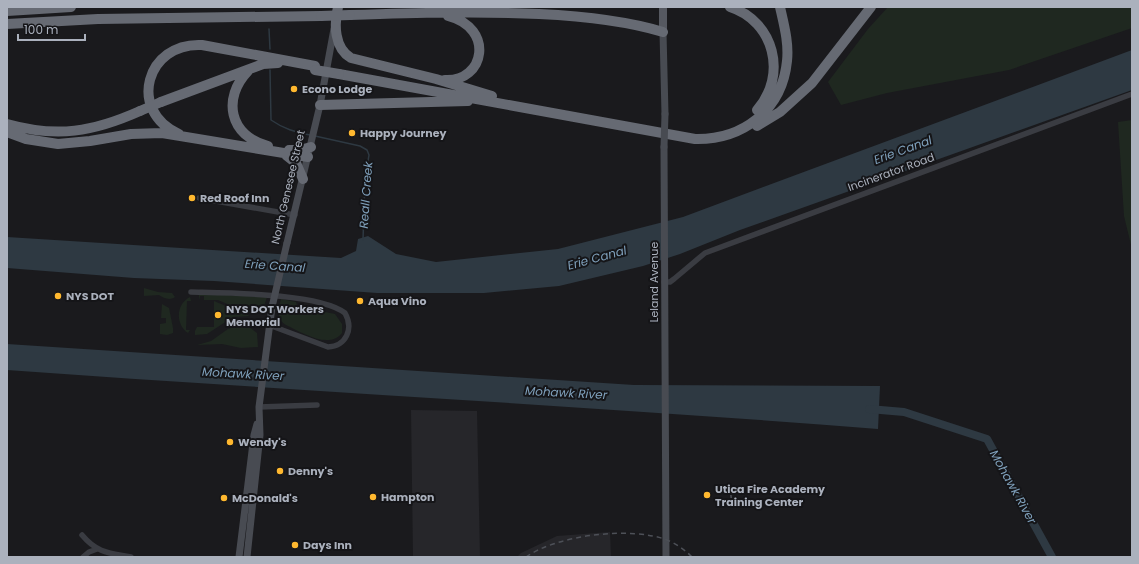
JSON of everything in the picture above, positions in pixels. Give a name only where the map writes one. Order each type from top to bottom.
[{"type":"highway","points":[[7,11],[71,7]]},
{"type":"highway","name":"North Genesee Street","points":[[335,23],[338,7]]},
{"type":"highway","points":[[730,7],[745,13],[760,26],[771,45],[774,58],[774,68],[769,93],[755,112],[734,130]]},
{"type":"highway","points":[[339,72],[695,139],[719,138],[734,130],[760,112],[772,97],[780,81],[784,52],[777,7]]},
{"type":"highway","points":[[190,138],[166,127],[154,114],[150,103],[149,85],[152,73],[157,63],[173,50],[192,44],[315,68],[696,133],[744,129],[764,112],[774,99],[782,84],[788,60],[788,46],[780,7]]},
{"type":"highway","points":[[734,130],[740,133],[756,126],[795,100],[812,83],[871,7]]},
{"type":"highway","points":[[7,24],[98,19],[499,12],[592,18],[663,32]]},
{"type":"highway","points":[[436,79],[454,80],[464,76],[474,65],[480,48],[478,40],[470,26],[454,17],[438,13]]},
{"type":"highway","points":[[335,23],[338,44],[345,55],[359,61],[436,79],[507,101]]},
{"type":"highway","points":[[7,124],[41,132],[76,132],[112,124],[161,102],[263,64],[276,63],[315,68]]},
{"type":"highway","points":[[249,69],[238,83],[232,101],[234,116],[241,131],[248,138],[257,143],[279,149],[292,151],[310,148]]},
{"type":"highway","points":[[320,105],[495,102]]},
{"type":"highway","points":[[7,132],[26,139],[58,144],[78,143],[147,132],[190,138],[284,154],[292,158],[296,163],[303,179]]},
{"type":"highway","points":[[284,154],[310,148]]},
{"type":"main road","points":[[335,7],[335,23]]},
{"type":"main road","name":"Leland Avenue","points":[[663,9],[665,114],[664,417],[666,557]]},
{"type":"main road","name":"North Genesee Street","points":[[239,557],[272,307],[315,128],[335,23]]},
{"type":"main road","name":"North Genesee Street","points":[[247,557],[260,435],[258,420]]},
{"type":"street","name":"Incinerator Road","points":[[664,282],[670,282],[705,253],[1132,94]]},
{"type":"street","points":[[199,198],[295,215]]},
{"type":"street","points":[[191,292],[280,296],[339,309],[348,319],[348,333],[338,345],[328,347],[269,325]]},
{"type":"street","points":[[260,407],[317,406]]},
{"type":"street","points":[[82,535],[97,549],[131,557]]},
{"type":"street","points":[[83,557],[89,552],[97,549]]},
{"type":"shaded area","points":[[888,7],[1132,7],[1132,28],[1009,70],[887,93],[841,105],[828,82],[868,29]]},
{"type":"shaded area","points":[[1132,120],[1132,249],[1124,216],[1118,122]]},
{"type":"shaded area","points":[[144,288],[158,292],[172,293],[175,297],[169,299],[159,295],[144,296]]},
{"type":"shaded area","points":[[207,294],[267,297],[263,309],[251,314],[218,300],[204,300],[204,296],[200,296],[199,300],[199,295]]},
{"type":"shaded area","points":[[190,297],[191,301],[187,301],[186,330],[190,330],[188,333],[181,325],[179,314],[182,304]]},
{"type":"shaded area","points":[[281,299],[296,302],[297,306],[300,307],[335,314],[342,324],[342,333],[336,338],[323,340],[307,335],[286,325],[279,317]]},
{"type":"shaded area","points":[[214,301],[250,316],[233,317],[207,334],[195,335],[197,327],[214,327]]},
{"type":"shaded area","points":[[162,304],[169,308],[173,328],[173,333],[167,335],[160,334],[160,324],[166,323],[166,318],[161,318]]},
{"type":"shaded area","points":[[239,325],[249,327],[257,333],[258,347],[241,348],[222,344],[197,345],[211,341],[228,329]]},
{"type":"shaded area","points":[[411,410],[477,411],[480,557],[413,557]]},
{"type":"shaded area","points":[[610,532],[611,557],[517,557],[521,553],[557,536]]},
{"type":"water","name":"Erie Canal","points":[[1132,50],[1132,90],[740,230],[680,254],[643,266],[559,286],[484,293],[377,293],[214,281],[134,278],[7,268],[7,237],[341,258],[356,251],[358,239],[368,236],[396,254],[436,262],[558,249],[683,217]]},
{"type":"water","points":[[7,344],[634,385],[880,386],[878,429],[660,413],[7,370]]},
{"type":"waterway","name":"Reall Creek","points":[[269,29],[270,49]]},
{"type":"waterway","name":"Reall Creek","points":[[270,70],[271,120],[290,130],[310,135]]},
{"type":"waterway","name":"Reall Creek","points":[[315,136],[360,146],[367,150],[369,155],[365,179],[363,240]]},
{"type":"waterway","name":"Mohawk River","points":[[869,409],[904,412],[987,439],[1052,557]]},
{"type":"railway","points":[[730,486],[732,506]]},
{"type":"railway","points":[[526,557],[539,549],[556,543],[575,538],[615,533],[652,536],[667,540],[681,547],[692,557]]},
{"type":"place","name":"Econo Lodge","points":[[294,89]]},
{"type":"place","name":"Happy Journey","points":[[352,133]]},
{"type":"place","name":"Red Roof Inn","points":[[192,198]]},
{"type":"place","name":"NYS DOT","points":[[58,296]]},
{"type":"place","name":"Aqua Vino","points":[[360,301]]},
{"type":"place","name":"NYS DOT Workers Memorial","points":[[218,315]]},
{"type":"place","name":"Wendy's","points":[[230,442]]},
{"type":"place","name":"Denny's","points":[[280,471]]},
{"type":"place","name":"Utica Fire Academy Training Center","points":[[707,495]]},
{"type":"place","name":"Hampton","points":[[373,497]]},
{"type":"place","name":"McDonald's","points":[[224,498]]},
{"type":"place","name":"Days Inn","points":[[295,545]]}]
